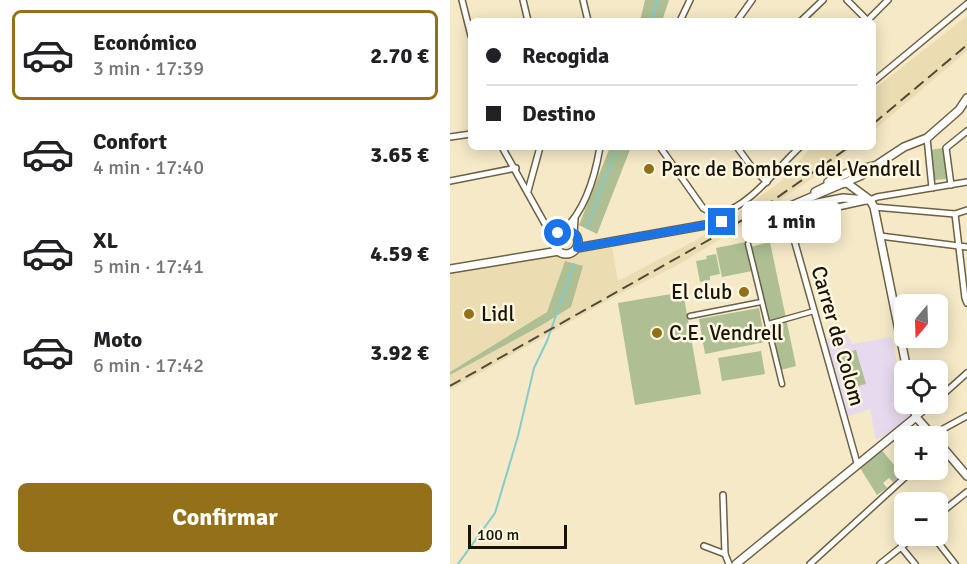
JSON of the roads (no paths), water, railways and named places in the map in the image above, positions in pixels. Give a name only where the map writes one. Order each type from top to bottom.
[{"type":"street","points":[[462,0],[468,24]]},
{"type":"street","points":[[523,0],[527,18]]},
{"type":"street","points":[[583,0],[587,18]]},
{"type":"street","points":[[681,18],[690,0]]},
{"type":"street","points":[[739,18],[752,0]]},
{"type":"street","points":[[804,18],[823,0]]},
{"type":"street","points":[[847,0],[864,18]]},
{"type":"street","points":[[870,18],[888,0]]},
{"type":"street","points":[[876,79],[967,4]]},
{"type":"street","points":[[804,202],[834,179],[858,173],[876,165],[904,147],[927,138],[966,101]]},
{"type":"street","points":[[951,185],[946,148],[967,131]]},
{"type":"street","points":[[450,137],[468,134]]},
{"type":"street","points":[[927,138],[932,188]]},
{"type":"street","points":[[957,140],[967,138]]},
{"type":"street","points":[[504,150],[545,224],[576,235],[592,244]]},
{"type":"street","points":[[528,191],[539,150]]},
{"type":"street","points":[[548,252],[554,244],[555,236],[575,219],[589,189],[599,150]]},
{"type":"street","points":[[662,150],[704,208],[721,214],[741,203],[767,182],[795,150]]},
{"type":"street","points":[[739,150],[748,163],[767,182]]},
{"type":"street","points":[[450,181],[516,168]]},
{"type":"street","points":[[779,212],[847,183],[858,173]]},
{"type":"street","points":[[858,173],[861,192]]},
{"type":"street","points":[[815,192],[839,182],[847,183],[861,192],[872,204],[905,360]]},
{"type":"street","points":[[872,204],[877,197],[967,182]]},
{"type":"street","points":[[847,183],[855,198]]},
{"type":"street","points":[[755,217],[830,199],[855,198],[872,204],[955,214],[967,210]]},
{"type":"street","name":"Carrer de Colom","points":[[857,463],[788,218],[872,204]]},
{"type":"street","points":[[955,214],[964,298],[967,303]]},
{"type":"street","points":[[575,219],[577,248]]},
{"type":"street","points":[[450,269],[548,252],[559,251],[568,254],[577,248],[592,244],[722,222]]},
{"type":"street","points":[[879,236],[967,247]]},
{"type":"street","points":[[554,244],[559,251]]},
{"type":"street","points":[[748,244],[782,384]]},
{"type":"street","points":[[690,316],[761,303]]},
{"type":"street","points":[[768,324],[814,311]]},
{"type":"street","points":[[948,390],[967,373]]},
{"type":"street","points":[[916,414],[924,426]]},
{"type":"street","points":[[736,564],[920,414]]},
{"type":"street","points":[[948,427],[967,416]]},
{"type":"street","points":[[948,456],[967,476]]},
{"type":"street","points":[[810,564],[902,480]]},
{"type":"street","points":[[948,507],[967,492]]},
{"type":"street","points":[[723,495],[724,554],[729,564]]},
{"type":"street","points":[[704,546],[724,554]]},
{"type":"street","points":[[940,546],[953,564]]},
{"type":"street","points":[[880,564],[901,547],[915,564]]},
{"type":"waterway","points":[[653,18],[657,0]]},
{"type":"waterway","points":[[587,228],[616,150]]},
{"type":"waterway","points":[[458,564],[495,513],[518,436],[534,368],[547,341],[574,264]]},
{"type":"tunnel","points":[[722,222],[755,217]]},
{"type":"railway","points":[[876,121],[967,45]]},
{"type":"railway","points":[[450,386],[723,232],[768,204],[845,150]]},
{"type":"place","name":"Parc de Bombers del Vendrell","points":[[649,169]]},
{"type":"place","name":"El club","points":[[744,292]]},
{"type":"place","name":"Lidl","points":[[469,314]]},
{"type":"place","name":"C.E. Vendrell","points":[[657,333]]}]
